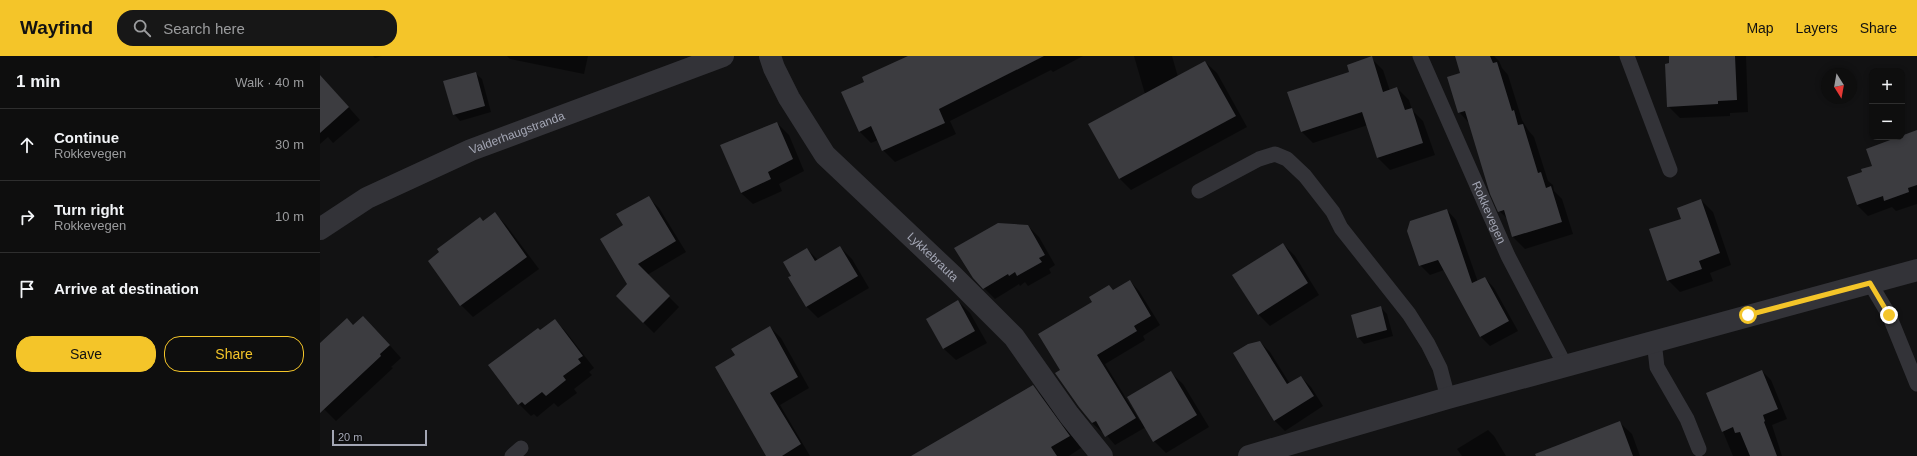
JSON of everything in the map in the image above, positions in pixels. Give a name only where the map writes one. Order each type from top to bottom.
[{"type":"street","name":"Valderhaugstranda","points":[[320,229],[368,198],[471,150],[723,56]]},
{"type":"street","name":"Lykkebrauta","points":[[770,56],[774,68],[789,98],[825,155],[953,276],[1014,337],[1070,415],[1102,456]]},
{"type":"street","points":[[1249,456],[1565,365],[1917,270]]},
{"type":"lane","name":"Rokkevegen","points":[[1420,56],[1508,256],[1565,365]]},
{"type":"lane","points":[[1627,56],[1670,170]]},
{"type":"lane","points":[[1199,191],[1259,159],[1275,154],[1287,159],[1305,176],[1334,212],[1341,228],[1408,314],[1428,344],[1440,368],[1448,398]]},
{"type":"lane","points":[[1870,283],[1889,315],[1917,384]]},
{"type":"lane","points":[[1654,341],[1657,368],[1687,419],[1699,449]]},
{"type":"building","points":[[908,56],[1044,56],[939,109],[945,123],[882,151],[871,126],[859,132],[841,92],[864,82],[862,77]]},
{"type":"building","points":[[1372,56],[1383,92],[1397,87],[1405,110],[1412,108],[1423,143],[1377,158],[1362,112],[1301,132],[1287,92],[1349,72],[1347,65]]},
{"type":"building","points":[[1455,56],[1490,56],[1493,63],[1497,62],[1512,111],[1514,110],[1518,125],[1523,124],[1538,173],[1541,172],[1546,188],[1551,186],[1562,222],[1512,237],[1504,210],[1498,212],[1490,194],[1465,111],[1458,113],[1447,77],[1460,73]]},
{"type":"building","points":[[1669,56],[1735,56],[1737,100],[1718,101],[1718,104],[1667,107],[1665,64],[1669,63]]},
{"type":"building","points":[[1205,61],[1236,116],[1119,179],[1088,124]]},
{"type":"building","points":[[476,72],[485,106],[453,115],[443,81]]},
{"type":"building","points":[[320,75],[349,107],[320,133]]},
{"type":"building","points":[[777,122],[793,159],[768,172],[771,179],[741,193],[720,145]]},
{"type":"building","points":[[1917,130],[1917,185],[1908,188],[1909,192],[1884,201],[1883,196],[1857,205],[1847,177],[1862,172],[1861,169],[1872,166],[1866,149],[1890,140],[1905,140],[1905,134]]},
{"type":"building","points":[[649,196],[676,241],[638,264],[670,296],[643,323],[616,296],[627,284],[600,239],[623,225],[616,214]]},
{"type":"building","points":[[1701,199],[1720,253],[1699,261],[1702,269],[1667,281],[1649,229],[1681,219],[1677,208]]},
{"type":"building","points":[[1447,209],[1472,283],[1485,277],[1509,321],[1480,337],[1438,260],[1419,266],[1407,231],[1410,221]]},
{"type":"building","points":[[495,212],[527,257],[460,306],[428,261],[439,252],[437,249],[480,217],[483,221]]},
{"type":"building","points":[[998,223],[1028,225],[1045,255],[1039,258],[1042,262],[1017,276],[1015,272],[1009,276],[1008,274],[983,289],[973,278],[954,248]]},
{"type":"building","points":[[1283,243],[1308,283],[1258,315],[1232,275]]},
{"type":"building","points":[[840,246],[858,276],[806,307],[788,277],[791,276],[783,262],[807,248],[815,261]]},
{"type":"building","points":[[1130,280],[1151,316],[1134,326],[1137,331],[1097,355],[1136,418],[1105,437],[1096,421],[1092,423],[1055,373],[1060,370],[1038,334],[1092,302],[1089,297],[1109,285],[1113,290]]},
{"type":"building","points":[[958,300],[975,331],[943,349],[926,319]]},
{"type":"building","points":[[1381,306],[1387,330],[1357,338],[1351,315]]},
{"type":"building","points":[[363,316],[390,345],[380,354],[381,356],[320,413],[320,343],[347,318],[353,325]]},
{"type":"building","points":[[555,319],[583,356],[578,359],[581,363],[563,376],[566,380],[546,396],[542,392],[525,405],[522,402],[518,405],[488,365],[538,328],[540,330]]},
{"type":"building","points":[[770,326],[798,377],[770,393],[801,444],[782,456],[766,456],[715,367],[735,355],[731,349]]},
{"type":"building","points":[[1260,341],[1287,384],[1301,376],[1314,396],[1274,421],[1233,353],[1248,344]]},
{"type":"building","points":[[1762,370],[1778,409],[1763,415],[1764,422],[1777,456],[1750,456],[1740,432],[1735,433],[1733,427],[1722,432],[1706,393]]},
{"type":"building","points":[[1171,371],[1197,415],[1153,442],[1127,397]]},
{"type":"building","points":[[1033,385],[1070,436],[1051,447],[1057,456],[911,456]]},
{"type":"building","points":[[1620,421],[1633,456],[1536,456],[1535,454]]},
{"type":"route","points":[[1748,315],[1870,283],[1889,315]]}]
